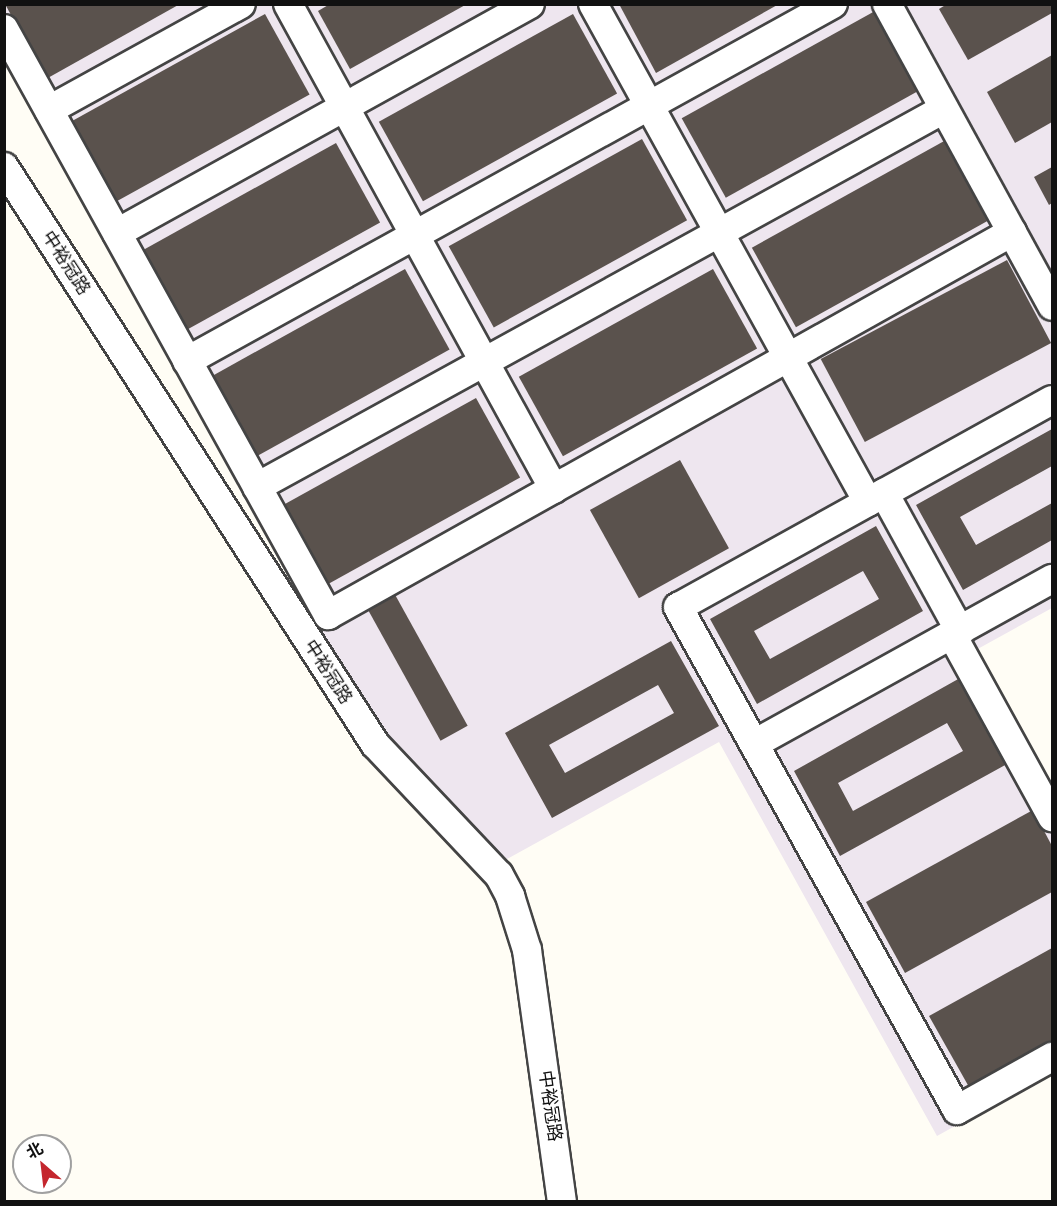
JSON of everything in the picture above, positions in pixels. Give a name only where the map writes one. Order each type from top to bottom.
[{"type":"street","points":[[49,110],[241,4]]},
{"type":"street","points":[[288,4],[554,489]]},
{"type":"street","points":[[117,232],[530,4]]},
{"type":"street","points":[[593,4],[788,358],[876,498],[956,633],[1053,817]]},
{"type":"street","points":[[187,361],[833,4]]},
{"type":"street","points":[[886,4],[1053,306]]},
{"type":"street","points":[[4,29],[328,615],[1012,232]]},
{"type":"street","points":[[257,488],[944,109]]},
{"type":"street","name":"中裕冠路","points":[[4,167],[375,744],[498,875],[510,896],[527,950],[562,1202]]},
{"type":"street","points":[[1053,400],[678,606],[957,1110],[1053,1058]]},
{"type":"street","points":[[754,744],[1053,579]]},
{"type":"shaded area","points":[[4,5],[1052,5],[1052,608],[974,651],[1052,792],[1052,1072],[937,1136],[719,742],[507,859],[376,734],[5,63]]},
{"type":"building","points":[[5,4],[180,4],[46,79]]},
{"type":"building","points":[[330,4],[467,4],[350,69],[318,11]]},
{"type":"building","points":[[619,4],[779,4],[656,73]]},
{"type":"building","points":[[947,4],[1052,4],[1052,13],[968,60],[939,9]]},
{"type":"building","points":[[875,11],[919,91],[726,198],[682,118]]},
{"type":"building","points":[[265,14],[310,94],[116,202],[72,121]]},
{"type":"building","points":[[573,14],[617,94],[423,201],[379,122]]},
{"type":"building","points":[[1052,55],[1052,122],[1015,143],[987,92]]},
{"type":"building","points":[[642,139],[687,220],[494,327],[449,246]]},
{"type":"building","points":[[946,140],[990,220],[796,327],[752,248]]},
{"type":"building","points":[[336,143],[380,223],[186,330],[142,251]]},
{"type":"building","points":[[1052,167],[1052,203],[1049,205],[1034,177]]},
{"type":"building","points":[[1007,260],[1051,343],[865,442],[821,359]]},
{"type":"building","points":[[405,269],[450,349],[256,457],[212,376]]},
{"type":"building","points":[[713,269],[757,349],[563,456],[519,377]]},
{"type":"building","points":[[476,398],[520,478],[326,585],[282,506]]},
{"type":"building","points":[[1052,429],[1052,466],[960,517],[976,545],[1052,503],[1052,540],[963,590],[916,505]]},
{"type":"building","points":[[680,460],[729,548],[639,598],[590,510]]},
{"type":"building","points":[[876,526],[923,611],[757,704],[710,619]],"holes":[[[863,571],[879,599],[770,659],[754,631]]]},
{"type":"building","points":[[393,591],[468,726],[441,741],[366,606]]},
{"type":"building","points":[[671,641],[719,726],[552,818],[505,733]],"holes":[[[658,685],[674,713],[565,773],[549,745]]]},
{"type":"building","points":[[960,678],[1007,764],[840,856],[794,771]],"holes":[[[947,723],[963,751],[853,811],[838,783]]]},
{"type":"building","points":[[1033,810],[1052,846],[1052,892],[905,973],[866,902]]},
{"type":"building","points":[[1052,948],[1052,1041],[969,1087],[929,1016]]}]
